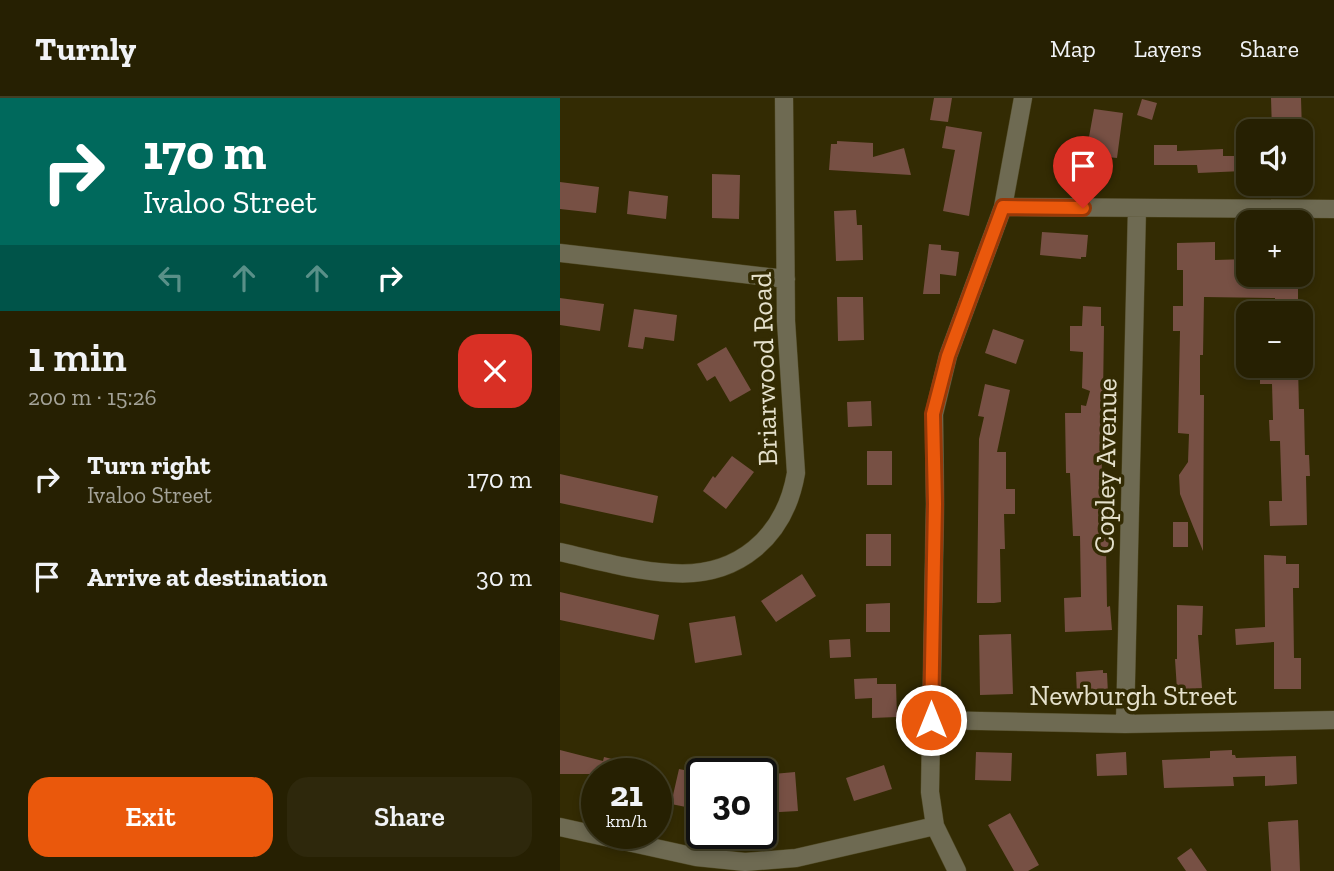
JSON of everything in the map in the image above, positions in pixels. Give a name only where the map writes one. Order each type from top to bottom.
[{"type":"street","name":"Briarwood Road","points":[[560,551],[646,569],[690,574],[710,571],[748,554],[765,540],[785,510],[796,473],[786,279],[784,98]]},
{"type":"street","points":[[957,871],[935,826],[930,792],[935,504],[933,414],[948,356],[1003,207],[1023,98]]},
{"type":"street","points":[[1003,207],[1334,209]]},
{"type":"street","name":"Copley Avenue","points":[[1125,724],[1136,208]]},
{"type":"street","points":[[560,253],[786,279]]},
{"type":"street","name":"Newburgh Street","points":[[931,720],[1125,724],[1334,720]]},
{"type":"street","points":[[560,827],[696,857],[745,862],[796,858],[935,826]]},
{"type":"building","points":[[934,98],[952,98],[948,122],[930,120]]},
{"type":"building","points":[[1271,98],[1301,98],[1302,119],[1272,119]]},
{"type":"building","points":[[1142,99],[1157,103],[1152,120],[1137,115]]},
{"type":"building","points":[[1094,109],[1123,113],[1117,158],[1088,155]]},
{"type":"building","points":[[946,126],[982,132],[969,216],[943,211],[955,150],[942,148]]},
{"type":"building","points":[[837,141],[873,143],[873,157],[904,148],[911,175],[829,170],[831,144],[837,144]]},
{"type":"building","points":[[1154,145],[1177,145],[1177,151],[1223,149],[1223,156],[1236,156],[1236,171],[1198,173],[1197,165],[1154,165]]},
{"type":"building","points":[[712,174],[740,175],[739,219],[712,218]]},
{"type":"building","points":[[560,182],[599,187],[596,213],[560,209]]},
{"type":"building","points":[[629,191],[668,196],[666,219],[627,214]]},
{"type":"building","points":[[856,210],[857,225],[862,225],[863,260],[836,261],[834,211]]},
{"type":"building","points":[[1042,232],[1088,235],[1086,257],[1081,259],[1040,255]]},
{"type":"building","points":[[1215,242],[1215,260],[1236,259],[1236,287],[1298,287],[1298,301],[1204,297],[1203,355],[1200,355],[1200,395],[1204,395],[1203,551],[1180,494],[1179,475],[1188,462],[1189,434],[1178,433],[1180,331],[1173,331],[1173,306],[1183,306],[1183,270],[1177,270],[1177,243]]},
{"type":"building","points":[[929,244],[941,245],[941,250],[959,252],[956,276],[940,274],[940,294],[923,294]]},
{"type":"building","points":[[837,297],[863,297],[864,340],[838,341]]},
{"type":"building","points":[[560,298],[604,304],[600,331],[560,325]]},
{"type":"building","points":[[1083,306],[1101,307],[1101,326],[1104,326],[1103,396],[1101,395],[1102,486],[1107,486],[1107,607],[1110,606],[1112,630],[1065,632],[1064,598],[1081,597],[1080,536],[1073,536],[1070,473],[1066,473],[1065,413],[1081,413],[1081,405],[1086,406],[1090,391],[1082,388],[1083,352],[1070,351],[1070,326],[1082,326]]},
{"type":"building","points":[[634,309],[677,315],[674,341],[645,337],[643,349],[628,347]]},
{"type":"building","points":[[993,329],[1024,340],[1016,364],[985,353]]},
{"type":"building","points":[[726,347],[751,390],[730,402],[715,376],[707,381],[697,364]]},
{"type":"building","points":[[1260,378],[1298,378],[1299,409],[1304,409],[1305,455],[1309,455],[1310,476],[1306,476],[1307,525],[1270,526],[1269,501],[1282,501],[1280,441],[1270,441],[1269,420],[1273,420],[1272,384],[1260,384]]},
{"type":"building","points":[[985,384],[1010,390],[997,452],[1006,452],[1006,489],[1015,489],[1015,514],[1004,514],[1005,549],[1000,549],[1001,602],[994,603],[977,603],[979,439],[984,417],[978,416]]},
{"type":"building","points":[[871,401],[872,426],[848,427],[847,402]]},
{"type":"building","points":[[867,451],[892,451],[892,485],[867,485]]},
{"type":"building","points":[[732,456],[754,472],[726,509],[703,491]]},
{"type":"building","points":[[560,474],[658,496],[653,523],[560,503]]},
{"type":"building","points":[[1173,522],[1188,522],[1188,547],[1173,547]]},
{"type":"building","points":[[866,534],[891,534],[891,566],[866,566]]},
{"type":"building","points":[[1264,555],[1286,556],[1286,564],[1299,564],[1299,588],[1293,588],[1294,658],[1301,658],[1301,689],[1274,689],[1274,642],[1236,645],[1235,629],[1265,627]]},
{"type":"building","points":[[802,574],[816,596],[776,622],[761,601]]},
{"type":"building","points":[[560,592],[659,615],[654,640],[560,620]]},
{"type":"building","points":[[890,603],[890,632],[866,632],[866,604]]},
{"type":"building","points":[[1177,605],[1203,606],[1202,635],[1198,635],[1202,688],[1177,690]]},
{"type":"building","points":[[735,616],[742,655],[695,663],[689,623]]},
{"type":"building","points":[[1011,634],[1013,694],[980,695],[979,635]]},
{"type":"building","points":[[850,639],[851,657],[830,658],[829,640]]},
{"type":"building","points":[[1103,670],[1103,673],[1107,673],[1108,694],[1077,695],[1076,672]]},
{"type":"building","points":[[877,678],[877,684],[896,684],[897,717],[872,718],[872,698],[855,699],[854,679]]},
{"type":"building","points":[[560,750],[591,758],[581,758],[581,774],[560,774]]},
{"type":"building","points":[[1232,750],[1232,755],[1236,758],[1296,756],[1297,784],[1265,786],[1265,776],[1233,777],[1234,786],[1164,788],[1162,760],[1210,758],[1210,751]]},
{"type":"building","points":[[976,752],[1012,753],[1011,781],[975,780]]},
{"type":"building","points":[[1126,752],[1127,775],[1097,776],[1096,754]]},
{"type":"building","points":[[884,765],[892,789],[854,801],[846,778]]},
{"type":"building","points":[[679,769],[686,770],[686,807],[672,804]]},
{"type":"building","points":[[795,772],[798,811],[777,812],[777,774]]},
{"type":"building","points":[[1010,813],[1039,865],[1028,871],[1014,871],[988,825]]},
{"type":"building","points":[[1298,820],[1300,871],[1271,871],[1268,822]]},
{"type":"building","points":[[1191,848],[1207,871],[1186,871],[1177,858]]},
{"type":"route","points":[[931,720],[935,504],[933,414],[948,356],[1003,207],[1083,208]]}]
